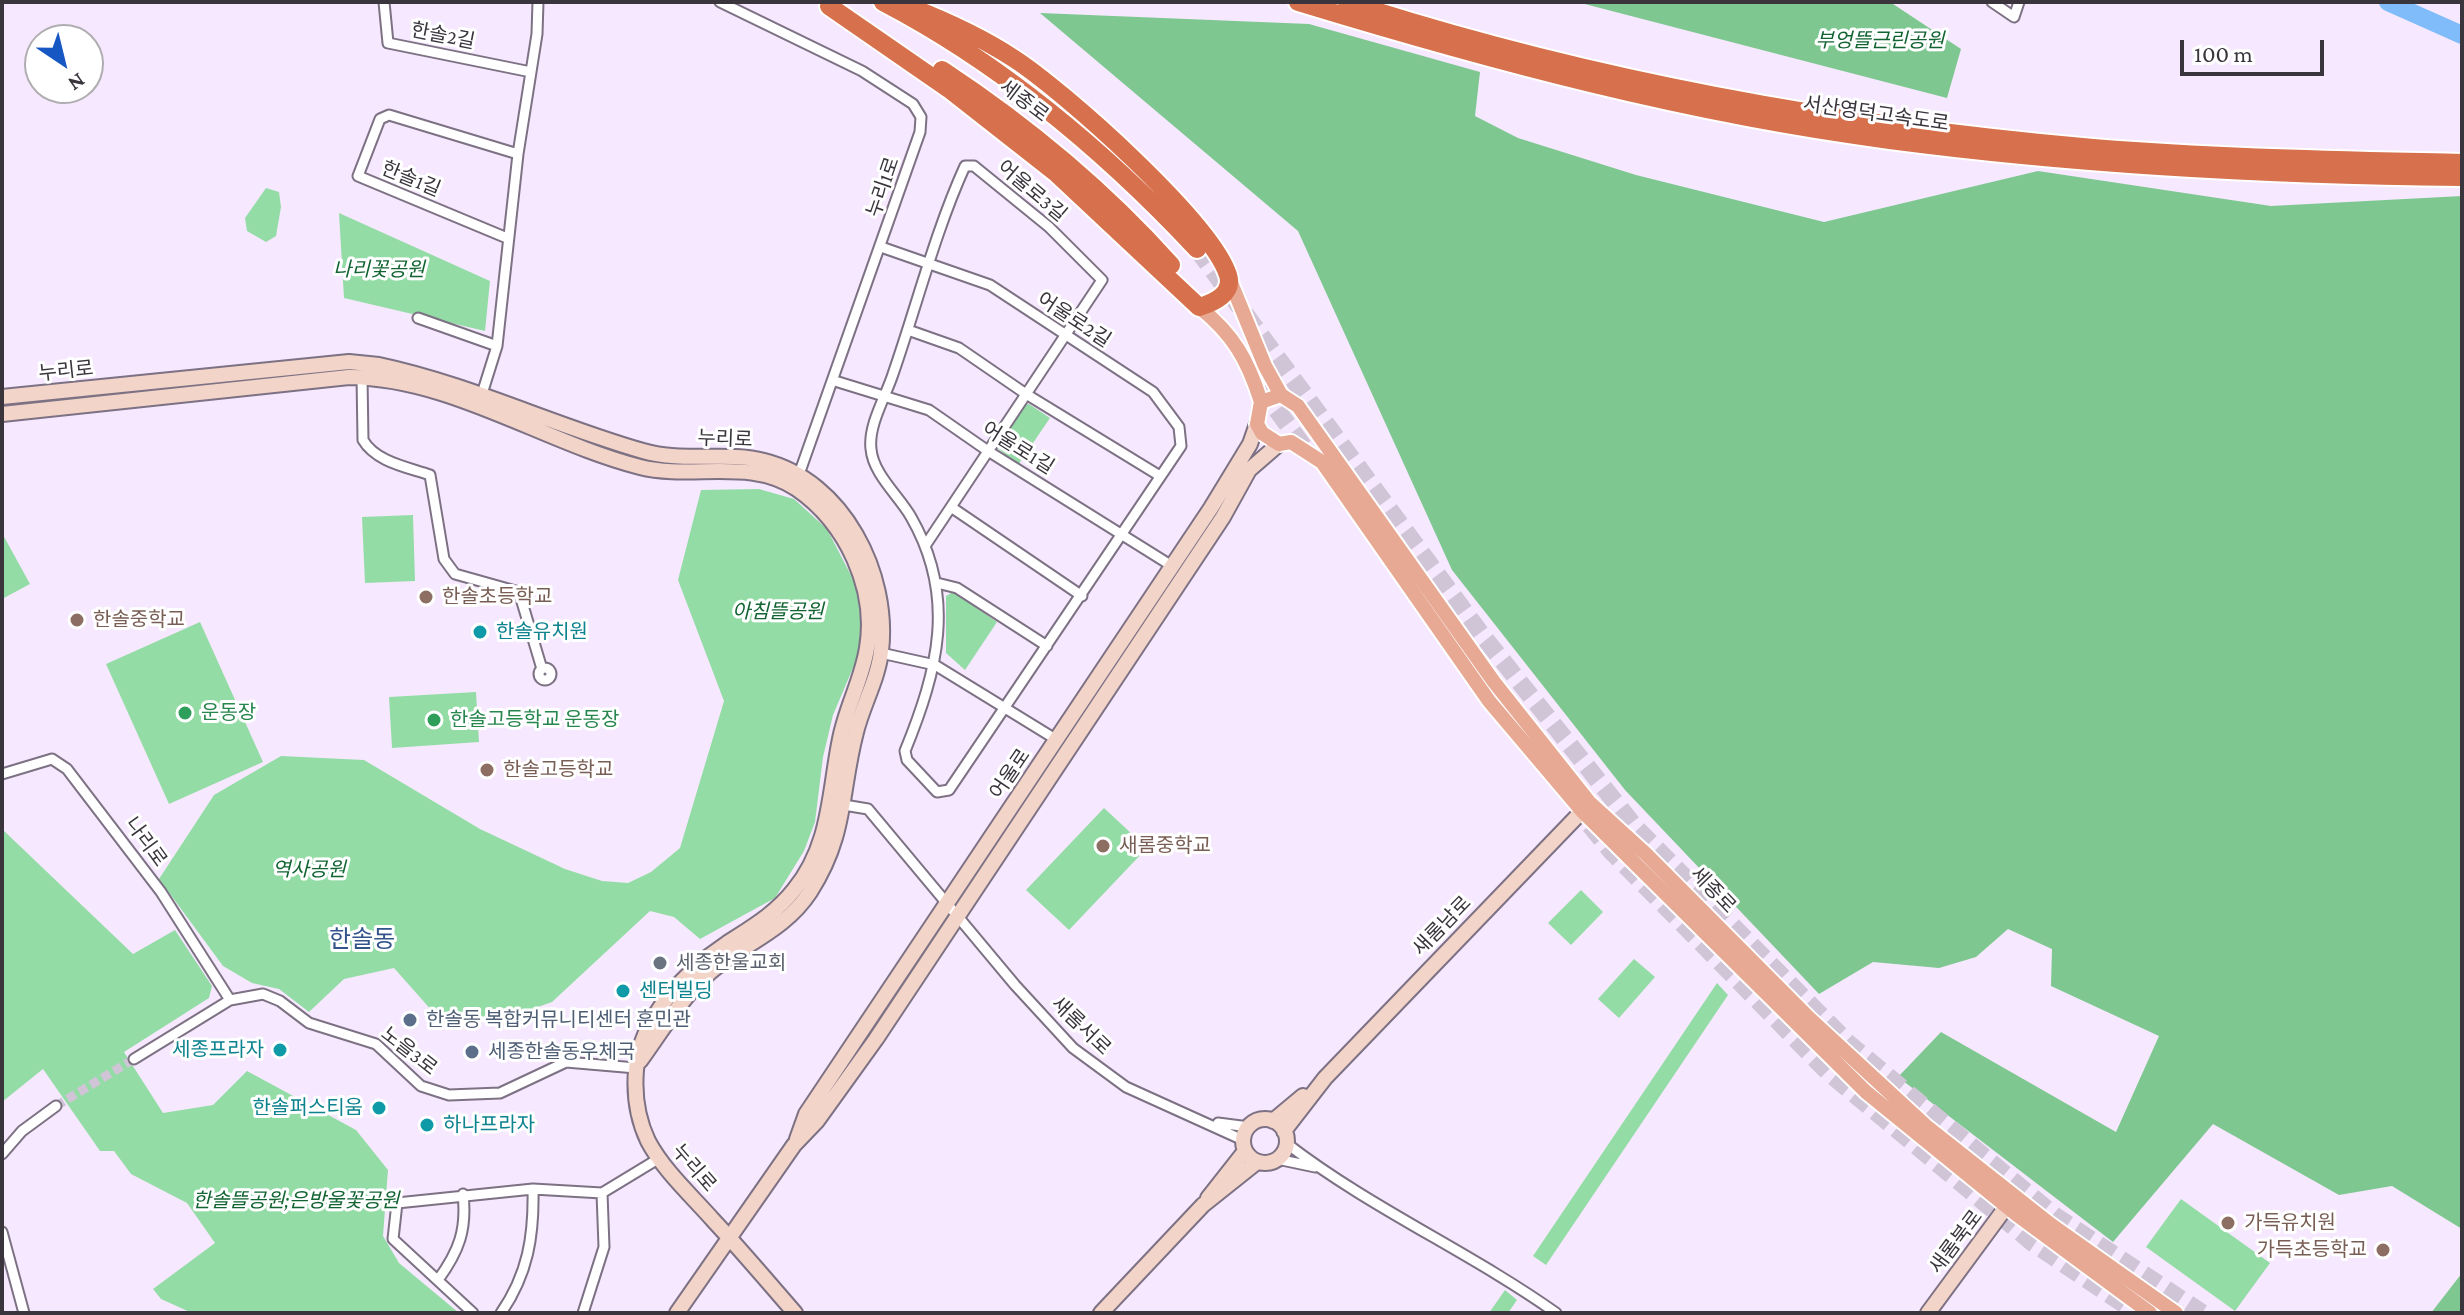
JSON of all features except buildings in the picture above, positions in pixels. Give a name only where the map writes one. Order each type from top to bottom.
[{"type":"highway","name":"세종로","points":[[883,2],[995,71],[1071,128],[1141,190],[1197,249]]},
{"type":"highway","points":[[825,4],[938,81],[1056,173],[1199,307],[1219,299],[1228,287],[1228,276],[1195,223],[1080,110],[1011,56],[897,2]]},
{"type":"highway","name":"서산영덕고속도로","points":[[1298,2],[1569,79],[1731,114],[1889,140],[2110,163],[2307,175],[2462,177]]},
{"type":"highway","name":"서산영덕고속도로","points":[[1347,2],[1415,24],[1568,64],[1730,99],[1888,122],[2093,148],[2462,163]]},
{"type":"highway","name":"세종로","points":[[825,4],[897,41],[979,94],[1053,150],[1122,210],[1174,269]]},
{"type":"main road","name":"세종로","points":[[1228,276],[1265,366],[1281,395],[1291,399],[1343,467],[1393,544],[1586,807]]},
{"type":"main road","points":[[1199,307],[1225,329],[1243,352],[1261,402],[1257,424]]},
{"type":"main road","points":[[1261,402],[1281,395]]},
{"type":"main road","points":[[1285,443],[1301,427],[1303,417]]},
{"type":"main road","name":"세종로","points":[[1257,424],[1262,433],[1312,453],[1332,474],[1489,701],[1586,807],[1866,1092],[2011,1201],[2150,1313]]},
{"type":"main road","name":"세종로","points":[[2011,1201],[2176,1313]]},
{"type":"street","name":"한솔2길","points":[[384,2],[388,43],[531,72]]},
{"type":"street","points":[[479,402],[497,346],[507,238],[538,2]]},
{"type":"street","name":"누리1로","points":[[720,2],[836,57],[913,104],[921,117],[920,132],[881,247],[797,481]]},
{"type":"street","points":[[1992,2],[2014,17],[2019,2]]},
{"type":"street","name":"한솔1길","points":[[507,238],[358,176],[380,119],[389,115],[518,154]]},
{"type":"street","name":"어울로3길","points":[[925,546],[1102,280],[1049,227],[974,166],[965,166],[871,434],[873,459],[925,546],[937,583],[935,665],[905,751],[907,760],[937,792],[949,790],[1123,535]]},
{"type":"street","name":"어울로2길","points":[[881,247],[990,285],[1153,392],[1172,414],[1179,427],[1181,446],[1123,535]]},
{"type":"street","points":[[418,318],[497,346]]},
{"type":"street","points":[[908,330],[959,348],[1026,394],[1160,476]]},
{"type":"street","name":"누리로","points":[[2,397],[349,362],[403,369],[637,466],[677,472],[759,474],[797,481],[839,512],[872,566],[881,607],[881,653],[838,804],[797,887],[778,910],[705,960],[677,988],[655,1015],[642,1039],[636,1068],[640,1118],[658,1159],[795,1313]]},
{"type":"street","points":[[362,377],[363,440],[377,456],[430,475],[444,559],[455,574],[519,592],[542,669]]},
{"type":"street","name":"누리로","points":[[2,414],[362,377],[402,383],[479,402]]},
{"type":"street","name":"어울로1길","points":[[835,381],[929,410],[988,451],[1172,566]]},
{"type":"street","name":"어울로","points":[[954,909],[1057,740],[1250,444],[1257,424]]},
{"type":"street","name":"어울로","points":[[677,1313],[794,1145],[806,1114],[954,909],[1223,517],[1249,470],[1285,443]]},
{"type":"street","name":"누리로","points":[[797,481],[837,527],[859,570],[868,606],[868,646],[841,733],[838,804]]},
{"type":"street","points":[[951,507],[1082,596]]},
{"type":"street","points":[[937,583],[957,588],[1047,646]]},
{"type":"street","points":[[881,653],[935,665],[1057,740]]},
{"type":"street","name":"나리로","points":[[2,774],[52,759],[67,769],[161,892],[230,1000]]},
{"type":"street","name":"새롬서로","points":[[838,804],[868,809],[1015,985],[1073,1048],[1096,1068],[1126,1087],[1246,1139]]},
{"type":"street","name":"새롬남로","points":[[1277,1159],[1281,1132],[1325,1078],[1586,807]]},
{"type":"street","name":"노을3로","points":[[134,1059],[230,1000],[263,994],[280,1001],[309,1023],[376,1044],[421,1086],[449,1095],[500,1093],[566,1062],[636,1068]]},
{"type":"street","points":[[2,1154],[22,1131],[56,1106]]},
{"type":"street","points":[[1203,1205],[1260,1120],[1281,1132],[1319,1168],[1457,1249],[1556,1313]]},
{"type":"street","points":[[1246,1139],[1257,1162]]},
{"type":"street","points":[[473,1313],[393,1239],[397,1203],[533,1189],[602,1193],[658,1159]]},
{"type":"street","points":[[1101,1313],[1203,1205],[1257,1162],[1277,1159],[1319,1168]]},
{"type":"street","points":[[501,1313],[524,1270],[533,1242],[533,1189]]},
{"type":"street","points":[[583,1313],[604,1247],[602,1193]]},
{"type":"street","points":[[438,1280],[455,1257],[464,1234],[463,1194]]},
{"type":"street","name":"새롬북로","points":[[1928,1313],[2011,1201]]},
{"type":"street","points":[[2,1232],[24,1313]]},
{"type":"green space","name":"부엉뜰근린공원","points":[[1577,2],[1890,2],[1961,49],[1947,98]]},
{"type":"green space","points":[[1040,13],[1309,24],[1480,72],[1475,116],[1518,138],[1636,175],[1824,222],[2038,171],[2271,206],[2462,196],[2462,1229],[2392,1186],[2339,1195],[2213,1124],[2113,1242],[1898,1077],[1941,1032],[2116,1132],[2159,1036],[2051,986],[2052,949],[2008,929],[1976,957],[1939,968],[1873,962],[1819,994],[1625,790],[1452,570],[1298,231]]},
{"type":"green space","points":[[266,188],[279,192],[281,207],[276,236],[266,242],[247,231],[245,218]]},
{"type":"green space","name":"나리꽃공원","points":[[339,213],[490,281],[485,331],[344,298]]},
{"type":"green space","points":[[1029,404],[1050,418],[1018,465],[995,446],[1022,405]]},
{"type":"green space","points":[[759,489],[794,499],[827,529],[856,585],[864,642],[833,715],[823,757],[815,822],[804,851],[775,898],[700,939],[674,917],[650,911],[552,1002],[515,1015],[441,1021],[394,968],[344,979],[309,1012],[279,989],[252,983],[223,966],[159,879],[214,795],[281,756],[364,760],[480,829],[565,869],[602,881],[628,883],[651,872],[680,848],[724,701],[678,580],[701,490]]},
{"type":"green space","points":[[413,515],[415,581],[365,583],[362,517]]},
{"type":"green space","points":[[2,533],[30,584],[2,599]]},
{"type":"green space","points":[[953,592],[997,622],[965,670],[946,653],[946,596]]},
{"type":"green space","name":"운동장","points":[[200,622],[263,762],[169,804],[106,664]]},
{"type":"green space","name":"한솔고등학교 운동장","points":[[476,692],[479,742],[392,748],[389,697]]},
{"type":"green space","points":[[1104,808],[1147,848],[1069,930],[1026,890]]},
{"type":"green space","name":"한솔뜰공원;은방울꽃공원","points":[[2,829],[133,954],[175,930],[212,986],[209,998],[124,1052],[163,1113],[213,1105],[247,1071],[356,1130],[388,1170],[383,1236],[399,1263],[459,1313],[192,1313],[161,1299],[153,1289],[215,1243],[187,1203],[131,1174],[114,1151],[100,1151],[43,1069],[2,1102]]},
{"type":"green space","points":[[1581,890],[1603,912],[1571,945],[1548,923]]},
{"type":"green space","points":[[1634,959],[1655,977],[1619,1018],[1598,999]]},
{"type":"green space","points":[[1717,983],[1728,995],[1546,1265],[1533,1256]]},
{"type":"green space","points":[[2181,1199],[2270,1263],[2235,1311],[2146,1247]]},
{"type":"green space","points":[[2462,1273],[2462,1313],[2431,1313]]},
{"type":"green space","points":[[1505,1290],[1517,1300],[1508,1313],[1489,1313]]},
{"type":"waterway","points":[[2388,2],[2462,35]]},
{"type":"tunnel","points":[[1197,249],[1482,635],[1636,828],[1849,1044],[2055,1216],[2202,1313]]},
{"type":"tunnel","points":[[1261,388],[1309,454]]},
{"type":"tunnel","points":[[1590,825],[1611,851],[1828,1072],[2033,1243],[2137,1313]]},
{"type":"tunnel","points":[[56,1106],[134,1059]]},
{"type":"place","name":"한솔초등학교","points":[[426,597]]},
{"type":"place","name":"한솔중학교","points":[[77,620]]},
{"type":"place","name":"한솔유치원","points":[[480,632]]},
{"type":"place","name":"운동장","points":[[185,713]]},
{"type":"place","name":"한솔고등학교 운동장","points":[[434,720]]},
{"type":"place","name":"한솔고등학교","points":[[487,770]]},
{"type":"place","name":"새롬중학교","points":[[1103,846]]},
{"type":"place","name":"세종한울교회","points":[[660,963]]},
{"type":"place","name":"센터빌딩","points":[[623,991]]},
{"type":"place","name":"한솔동 복합커뮤니티센터 훈민관","points":[[410,1020]]},
{"type":"place","name":"세종프라자","points":[[280,1050]]},
{"type":"place","name":"세종한솔동우체국","points":[[472,1052]]},
{"type":"place","name":"한솔퍼스티움","points":[[379,1108]]},
{"type":"place","name":"하나프라자","points":[[427,1125]]},
{"type":"place","name":"가득유치원","points":[[2228,1223]]},
{"type":"place","name":"가득초등학교","points":[[2383,1250]]},
{"type":"district","name":"한솔동","points":[[362,940]]},
{"type":"park label","name":"아침뜰공원","points":[[778,612]]},
{"type":"park label","name":"역사공원","points":[[309,870]]}]
